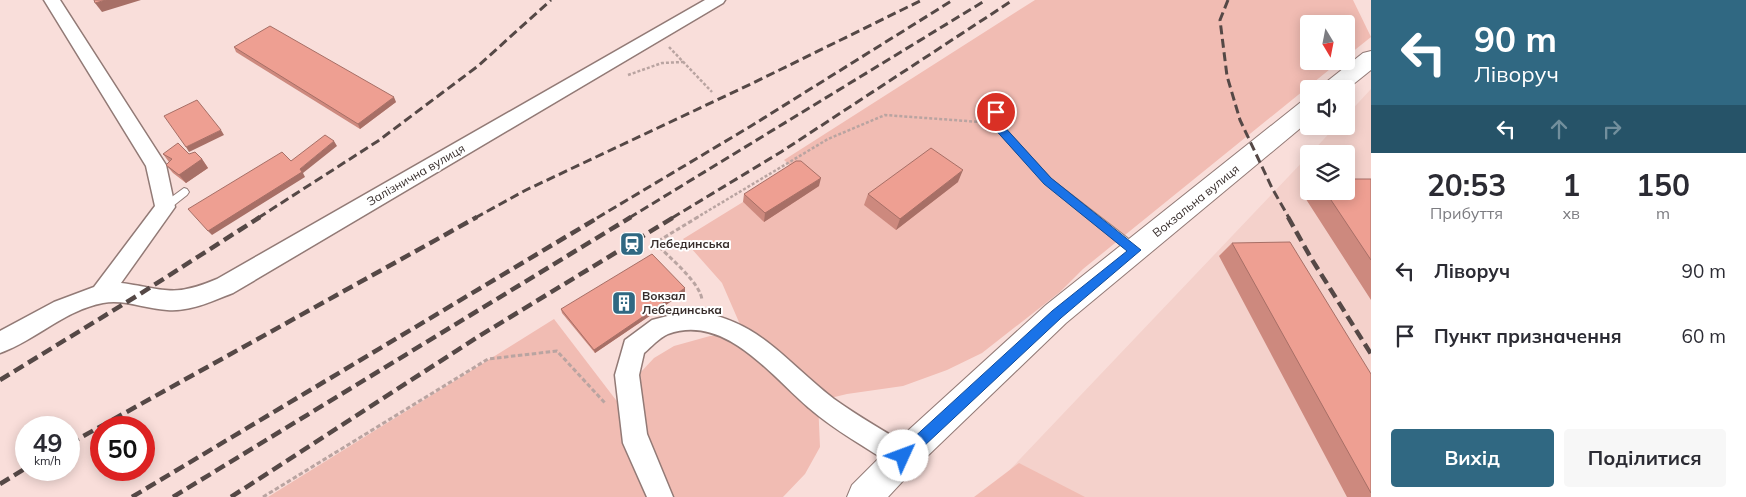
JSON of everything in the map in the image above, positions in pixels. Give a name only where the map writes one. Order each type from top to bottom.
[{"type":"main road","points":[[1345,80],[1368,63]]},
{"type":"main road","name":"Вокзальна вулиця","points":[[864,497],[903,456],[1056,314],[1300,115]]},
{"type":"street","points":[[52,0],[156,165],[165,207],[102,294]]},
{"type":"street","name":"Залізнична вулиця","points":[[0,343],[77,302],[102,294],[126,292],[176,301],[192,298],[225,286],[717,0]]},
{"type":"street","points":[[660,497],[636,443],[627,375],[633,347],[663,325],[701,319],[745,337],[781,366],[818,401],[903,456]]},
{"type":"lane","points":[[997,99],[996,124],[1048,181],[1135,250]]},
{"type":"lane","points":[[165,207],[184,192]]},
{"type":"path","points":[[657,35],[712,92]]},
{"type":"path","points":[[701,319],[702,294],[687,275],[655,243],[828,139],[886,115],[996,124]]},
{"type":"path","points":[[262,497],[488,359],[557,352],[634,434]]},
{"type":"shaded area","points":[[1035,0],[1353,0],[1371,37],[1355,50],[1355,15],[1300,15],[1300,70],[1329,70],[1317,80],[1300,80],[1300,93],[1083,269],[1060,292],[982,353],[947,370],[903,386],[847,394],[818,401],[820,447],[805,474],[783,497],[268,497],[554,319],[632,421],[640,373],[654,358],[674,346],[710,336],[745,336],[722,283],[683,239],[743,202],[764,221],[795,170],[784,160]]},
{"type":"shaded area","points":[[1371,89],[1371,497],[984,497],[1300,164],[1300,200],[1355,200],[1355,145],[1318,145],[1328,135],[1355,135],[1355,106]]},
{"type":"shaded area","points":[[1019,463],[1085,497],[974,497]]},
{"type":"building","points":[[94,0],[106,0],[95,3]]},
{"type":"building","points":[[270,26],[394,97],[358,124],[234,47]]},
{"type":"building","points":[[197,100],[221,130],[186,147],[164,116]]},
{"type":"building","points":[[325,135],[334,141],[300,169],[302,172],[208,231],[188,209],[282,152],[291,161]]},
{"type":"building","points":[[178,143],[189,154],[195,152],[202,159],[179,175],[166,165],[172,159],[163,154]]},
{"type":"building","points":[[931,148],[963,170],[900,219],[868,194]]},
{"type":"building","points":[[796,161],[801,161],[821,178],[765,213],[744,194]]},
{"type":"building","points":[[1355,179],[1371,179],[1371,260],[1331,200],[1355,200]]},
{"type":"building","points":[[1290,242],[1371,374],[1371,493],[1232,243]]},
{"type":"building","name":"Вокзал Лебединська","points":[[652,254],[685,288],[594,350],[561,309]]},
{"type":"railway","points":[[258,218],[378,141],[478,66],[551,0]]},
{"type":"railway","points":[[475,218],[526,190],[751,84],[922,0]]},
{"type":"railway","points":[[597,218],[751,126],[953,0]]},
{"type":"railway","points":[[629,218],[986,0]]},
{"type":"railway","points":[[672,218],[781,152],[1013,0]]},
{"type":"railway","points":[[1228,0],[1220,20],[1227,76],[1240,120],[1272,188],[1289,218]]},
{"type":"railway","points":[[0,380],[260,217]]},
{"type":"railway","points":[[80,438],[477,217]]},
{"type":"railway","points":[[132,497],[599,217]]},
{"type":"railway","points":[[173,497],[631,217]]},
{"type":"railway","points":[[231,497],[476,338],[674,217]]},
{"type":"railway","points":[[1288,217],[1311,258],[1371,354]]},
{"type":"railway","points":[[0,484],[15,475]]},
{"type":"place","name":"Лебединська","points":[[632,244]]},
{"type":"place","name":"Вокзал Лебединська","points":[[624,303]]},
{"type":"route","points":[[903,456],[1056,314],[1135,250],[1048,181],[996,124],[996,112]]}]
